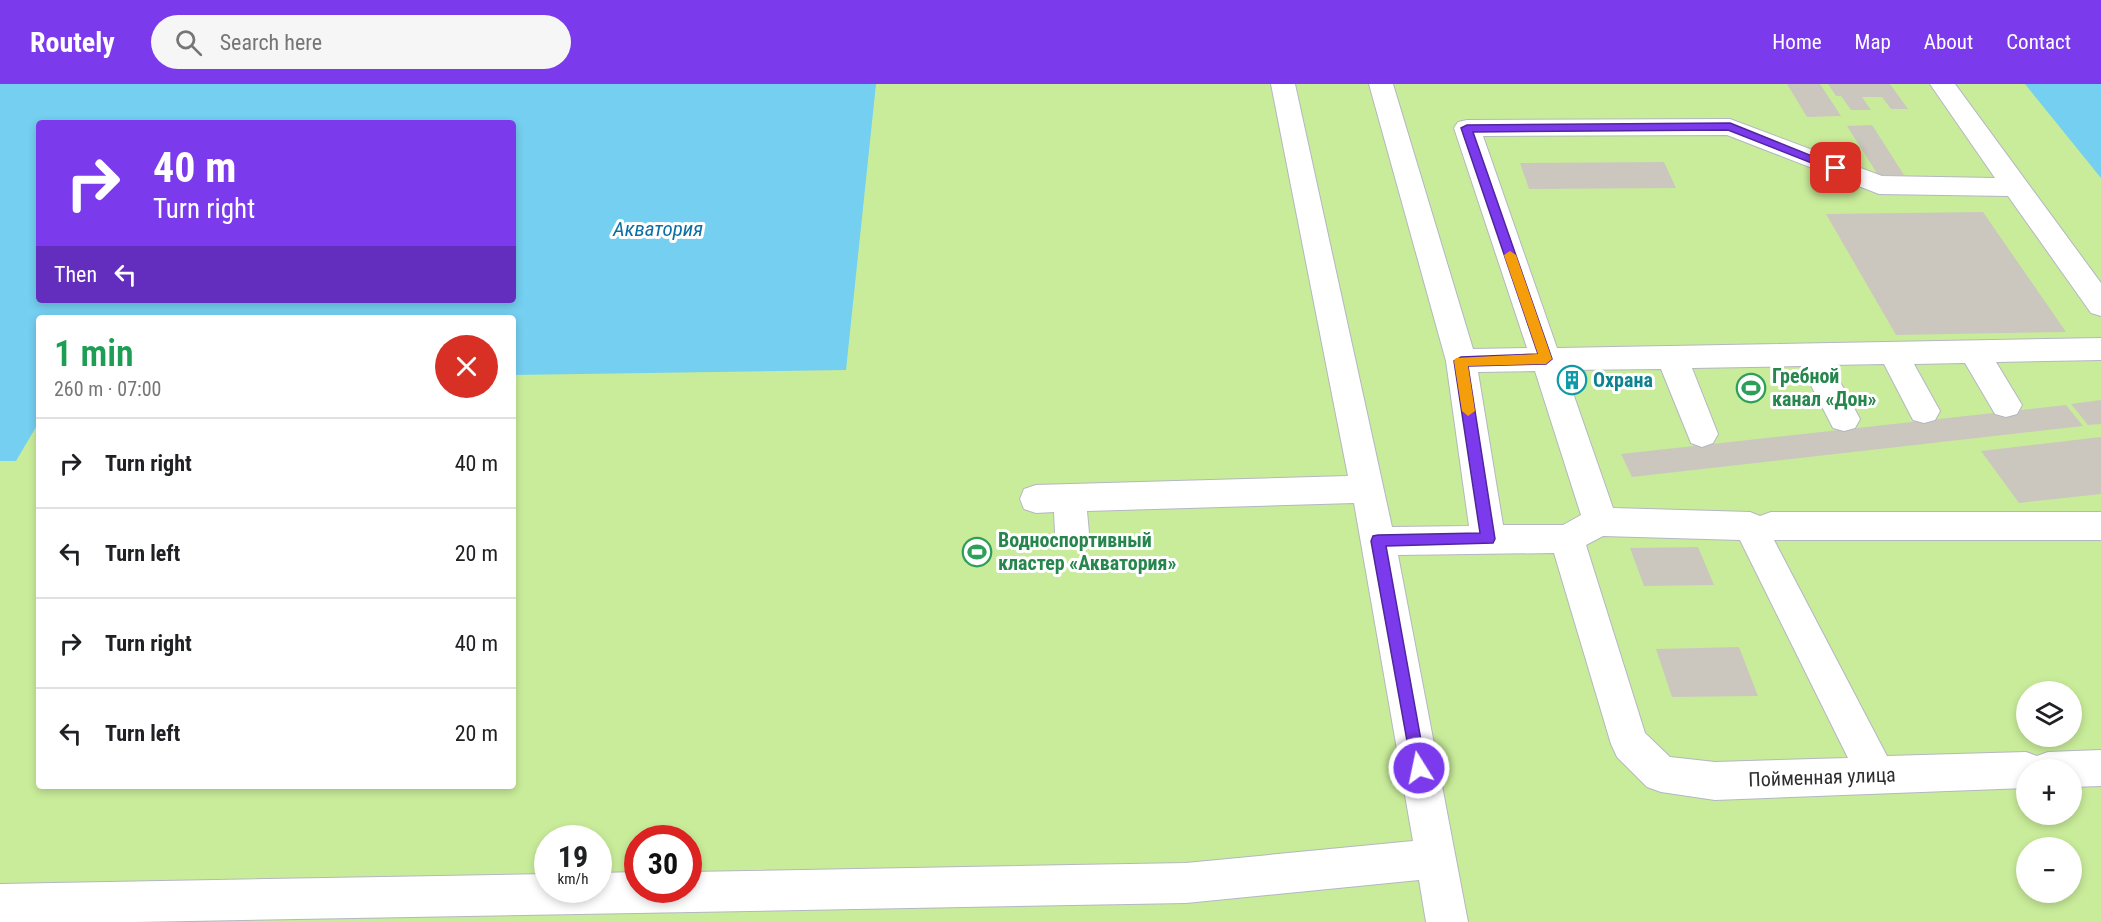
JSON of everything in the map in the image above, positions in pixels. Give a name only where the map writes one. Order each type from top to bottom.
[{"type":"street","points":[[1283,84],[1378,541],[1447,922]]},
{"type":"street","points":[[1381,84],[1461,361],[1488,539]]},
{"type":"street","points":[[1942,84],[2101,305]]},
{"type":"street","points":[[1599,522],[1594,499],[1467,128],[1730,127],[1879,185],[2016,187]]},
{"type":"street","points":[[1461,361],[2101,349]]},
{"type":"street","points":[[1975,353],[2006,405]]},
{"type":"street","points":[[1893,354],[1924,411]]},
{"type":"street","points":[[1810,355],[1844,419]]},
{"type":"street","points":[[1672,357],[1702,434]]},
{"type":"street","points":[[1036,498],[1366,489]]},
{"type":"street","points":[[1070,498],[1072,533]]},
{"type":"street","points":[[1378,541],[1567,539],[1599,522],[1750,526],[1876,774]]},
{"type":"street","points":[[1771,526],[2101,526]]},
{"type":"street","name":"Пойменная улица","points":[[1567,539],[1630,744],[1661,774],[1715,781],[2016,770]]},
{"type":"street","points":[[2082,769],[2101,768]]},
{"type":"street","points":[[0,904],[1186,883],[1435,859]]},
{"type":"green space","name":"Водноспортивный кластер «Акватория»","points":[[0,84],[2101,84],[2101,922],[0,922]]},
{"type":"water","name":"Акватория","points":[[0,84],[876,84],[846,370],[516,375],[516,315],[36,315],[36,427],[16,461],[0,461]]},
{"type":"water","points":[[2025,84],[2101,84],[2101,178]]},
{"type":"building","points":[[1787,84],[1820,84],[1841,116],[1807,117]]},
{"type":"building","points":[[1828,84],[1890,84],[1908,109],[1891,109],[1882,97],[1862,97],[1871,110],[1851,110],[1841,96],[1836,96]]},
{"type":"building","points":[[1872,125],[1904,175],[1878,175],[1847,126]]},
{"type":"building","points":[[1664,162],[1676,188],[1529,189],[1520,163]]},
{"type":"building","points":[[1983,212],[2066,332],[1896,335],[1826,214]]},
{"type":"building","name":"Охрана","points":[[1577,375],[1581,385],[1567,386],[1563,376]]},
{"type":"building","points":[[2101,400],[2101,424],[2088,425],[2071,404]]},
{"type":"building","points":[[2066,405],[2083,426],[1632,477],[1621,454]]},
{"type":"building","points":[[2101,437],[2101,494],[2019,503],[1981,451]]},
{"type":"building","points":[[1698,547],[1714,585],[1644,586],[1630,548]]},
{"type":"building","points":[[1739,647],[1758,696],[1672,697],[1656,649]]},
{"type":"slow traffic","points":[[1468,411],[1461,361],[1546,359],[1510,255]]},
{"type":"place","name":"Охрана","points":[[1572,380]]},
{"type":"place","name":"Гребной канал «Дон»","points":[[1751,388]]},
{"type":"place","name":"Водноспортивный кластер «Акватория»","points":[[977,552]]},
{"type":"route","points":[[1419,768],[1378,541],[1488,539],[1461,361],[1546,359],[1467,128],[1730,127],[1836,168]]}]
